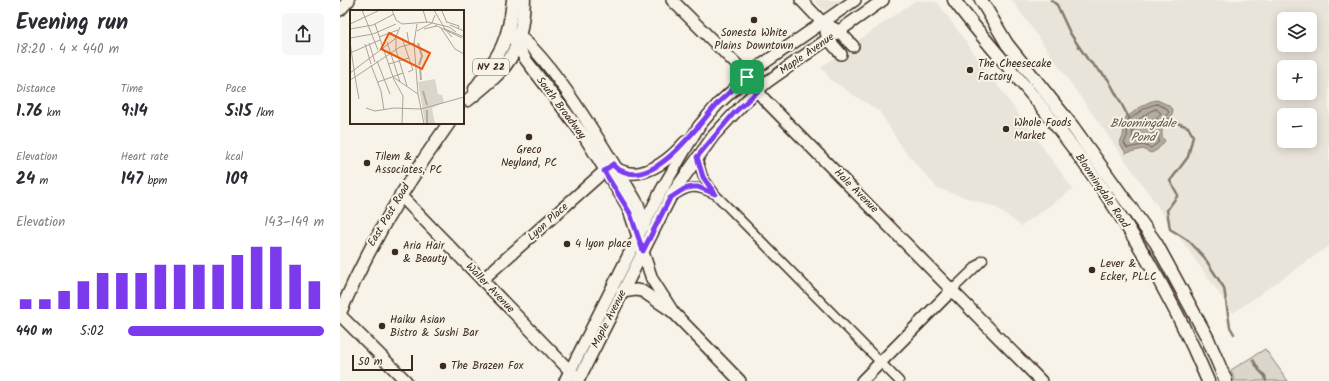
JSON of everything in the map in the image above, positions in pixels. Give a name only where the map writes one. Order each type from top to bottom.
[{"type":"main road","points":[[340,10],[349,0]]},
{"type":"main road","name":"NY 22","points":[[465,103],[499,54],[509,31],[513,0]]},
{"type":"main road","name":"NY 22","points":[[465,103],[494,79],[508,62],[519,41],[524,0]]},
{"type":"main road","name":"Hale Avenue","points":[[672,0],[747,77],[758,91],[1042,381]]},
{"type":"main road","points":[[801,0],[822,22],[839,31],[853,46]]},
{"type":"main road","name":"Maple Avenue","points":[[568,376],[644,223],[699,126],[718,104],[747,77],[773,56],[855,0]]},
{"type":"main road","name":"Maple Avenue","points":[[579,381],[670,198],[697,157],[729,118],[758,91],[790,65],[883,0]]},
{"type":"main road","name":"Bloomingdale Road","points":[[954,0],[1048,115],[1127,227],[1159,278],[1183,324],[1208,381]]},
{"type":"main road","name":"Bloomingdale Road","points":[[981,0],[1007,44],[1084,141],[1156,243],[1207,337],[1226,381]]},
{"type":"main road","points":[[822,22],[828,39],[841,54]]},
{"type":"main road","name":"South Broadway","points":[[509,31],[519,41],[536,51],[563,87],[611,167],[638,204],[644,223],[643,251]]},
{"type":"main road","name":"East Post Road","points":[[340,314],[372,243],[400,195],[448,124]]},
{"type":"main road","points":[[611,167],[630,173],[647,171],[668,158],[699,126]]},
{"type":"main road","name":"South Broadway","points":[[611,167],[630,213],[652,279],[673,312],[740,381]]},
{"type":"main road","name":"Lyon Place","points":[[482,280],[611,167]]},
{"type":"main road","name":"Waller Avenue","points":[[400,195],[482,280],[568,376],[579,381]]},
{"type":"main road","points":[[862,381],[953,289]]},
{"type":"main road","name":"South Broadway","points":[[622,292],[636,290],[642,291],[673,312]]},
{"type":"main road","points":[[340,314],[406,381]]},
{"type":"street","points":[[697,157],[703,177],[715,194],[899,381]]},
{"type":"street","points":[[670,198],[684,189],[693,187],[698,187],[715,194]]},
{"type":"street","points":[[953,289],[983,260]]},
{"type":"shaded area","points":[[814,0],[841,0],[825,11]]},
{"type":"shaded area","points":[[916,0],[937,2],[1073,189],[1021,226],[997,208],[937,188],[903,149],[880,112],[832,81],[821,67]]},
{"type":"shaded area","points":[[1012,0],[1329,0],[1329,246],[1233,313]]},
{"type":"shaded area","points":[[1265,349],[1288,381],[1235,381],[1231,370]]},
{"type":"water","name":"Bloomingdale Pond","points":[[1157,100],[1168,105],[1173,110],[1171,117],[1162,126],[1162,137],[1165,141],[1157,150],[1151,153],[1143,149],[1126,153],[1119,143],[1123,137],[1125,118],[1144,105]]},
{"type":"waterway","points":[[1051,0],[1057,5],[1070,33],[1088,60],[1108,79],[1129,118]]},
{"type":"waterway","points":[[1166,119],[1188,127],[1193,136],[1188,157],[1170,181],[1178,195],[1167,210],[1170,229],[1189,241],[1204,257],[1224,288],[1230,327],[1234,334]]},
{"type":"waterway","points":[[1253,360],[1265,376],[1266,381]]},
{"type":"place","name":"Sonesta White Plains Downtown","points":[[754,20]]},
{"type":"place","name":"The Cheesecake Factory","points":[[970,70]]},
{"type":"place","name":"Whole Foods Market","points":[[1006,129]]},
{"type":"place","name":"Greco Neyland, PC","points":[[529,137]]},
{"type":"place","name":"Tilem & Associates, PC","points":[[367,163]]},
{"type":"place","name":"4 lyon place","points":[[567,244]]},
{"type":"place","name":"Aria Hair & Beauty","points":[[395,252]]},
{"type":"place","name":"Lever & Ecker, PLLC","points":[[1092,270]]},
{"type":"place","name":"Haiku Asian Bistro & Sushi Bar","points":[[382,326]]},
{"type":"place","name":"The Brazen Fox","points":[[443,366]]},
{"type":"route","points":[[747,77],[758,91],[734,113],[697,157],[703,177],[715,194],[698,187],[693,187],[684,189],[670,198],[643,251],[625,202],[604,171],[613,164],[615,168],[627,173],[647,171],[656,166],[679,148],[718,104],[747,77]]}]
